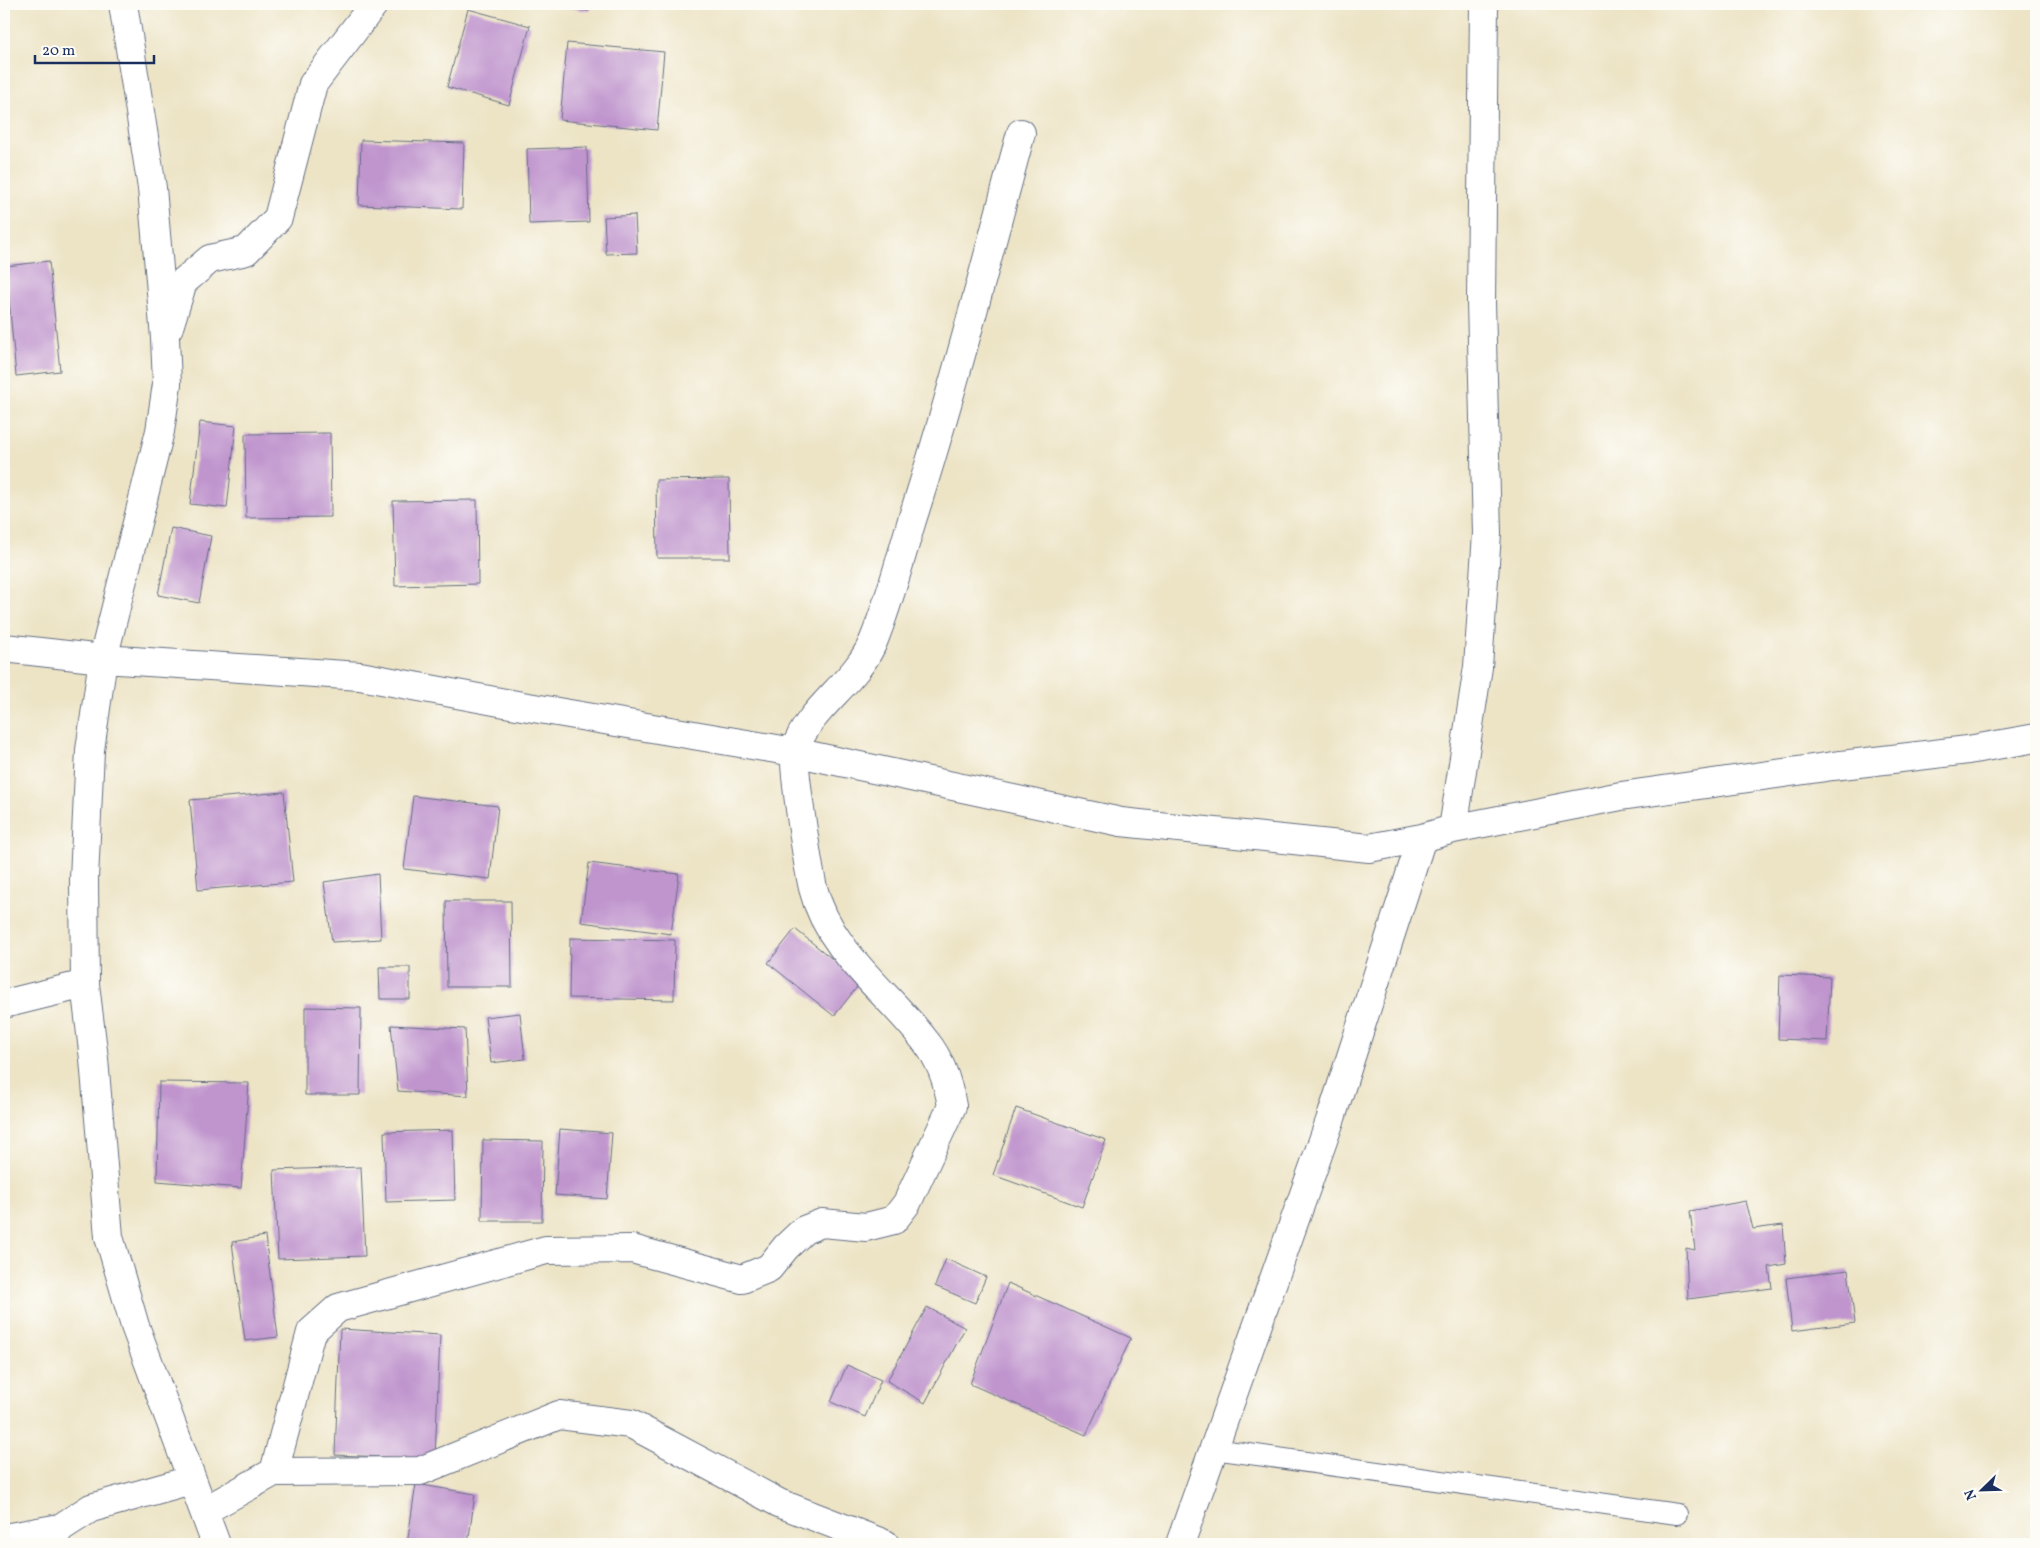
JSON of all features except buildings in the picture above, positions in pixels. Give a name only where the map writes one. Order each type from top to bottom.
[{"type":"street","points":[[123,4],[152,188],[165,338],[167,384],[160,432],[103,658],[90,750],[84,880],[85,984],[94,1059],[109,1238],[135,1326],[216,1544]]},
{"type":"street","points":[[165,338],[183,282],[210,259],[246,251],[278,218],[313,84],[374,4]]},
{"type":"street","points":[[1452,829],[1478,667],[1487,533],[1481,302],[1484,4]]},
{"type":"street","points":[[274,1472],[311,1332],[338,1308],[546,1250],[632,1249],[742,1279],[769,1268],[786,1247],[804,1230],[822,1223],[866,1227],[879,1224],[894,1220],[907,1203],[952,1106],[949,1092],[943,1071],[928,1043],[859,968],[830,928],[813,889],[794,752],[814,715],[848,681],[872,644],[941,432],[1021,133]]},
{"type":"street","points":[[4,648],[103,658],[360,676],[522,706],[794,752],[1121,822],[1369,848],[1422,838],[1452,829],[1621,796],[1833,766],[1968,750],[2036,738]]},
{"type":"street","points":[[1180,1544],[1332,1115],[1422,838]]},
{"type":"street","points":[[4,1004],[85,984]]},
{"type":"street","points":[[204,1511],[274,1472],[420,1472],[559,1414],[631,1424],[779,1503],[885,1544]]},
{"type":"street","points":[[4,1538],[55,1536],[91,1508],[191,1480]]},
{"type":"lane","points":[[1214,1450],[1677,1514]]}]
